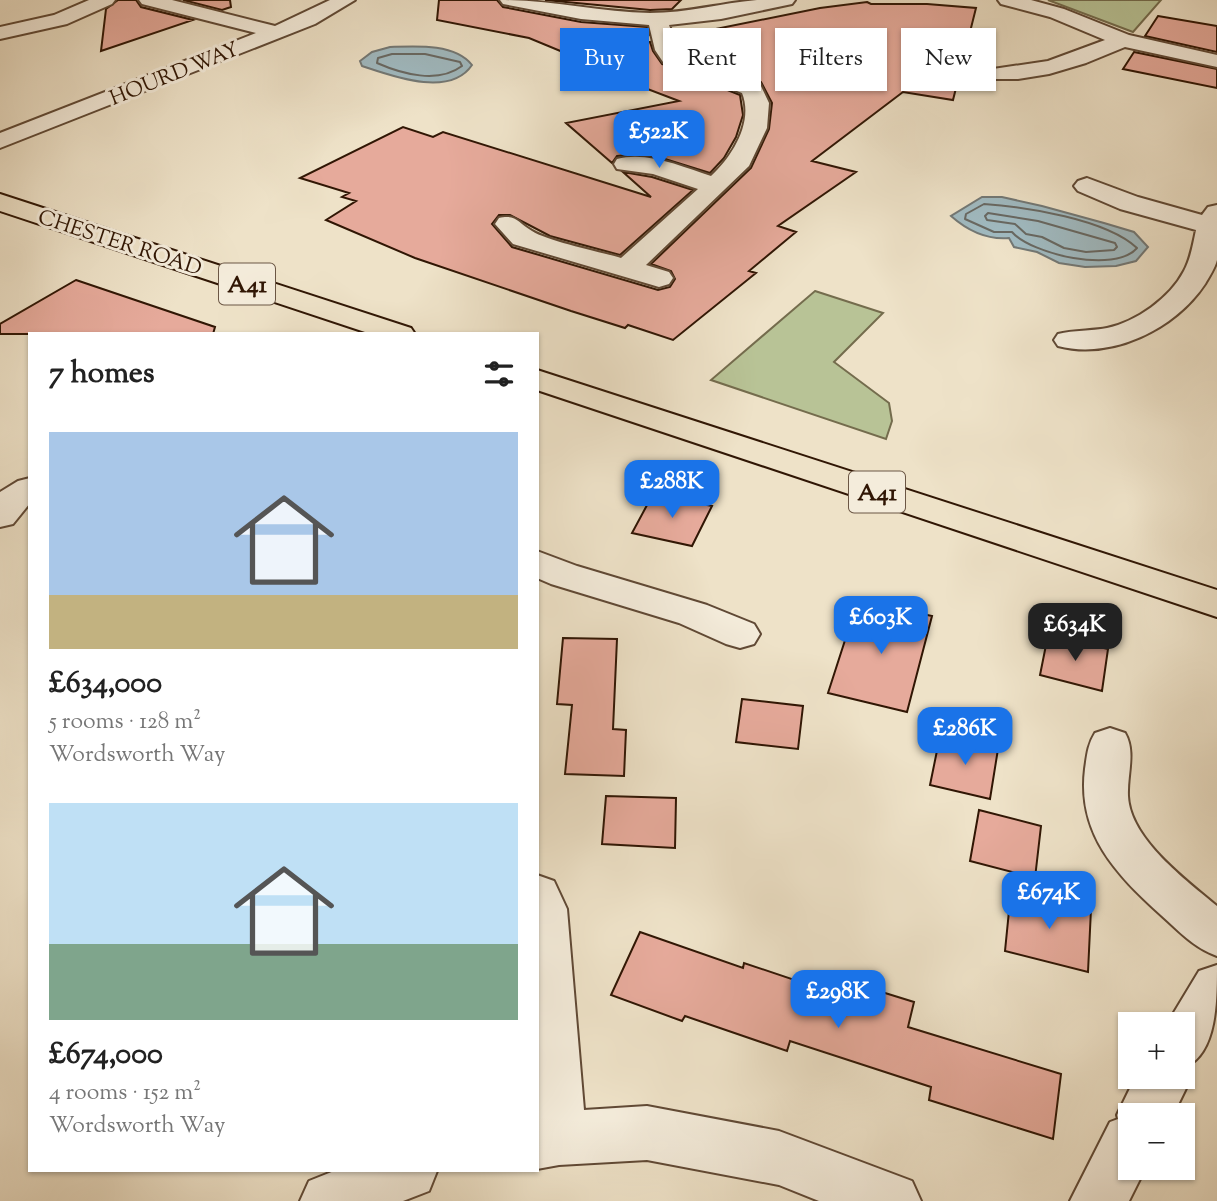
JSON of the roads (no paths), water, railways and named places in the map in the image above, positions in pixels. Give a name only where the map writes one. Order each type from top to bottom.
[{"type":"main road","name":"CHESTER ROAD","points":[[0,202],[394,332]]},
{"type":"main road","name":"A41","points":[[539,380],[1217,604]]},
{"type":"street","points":[[0,33],[60,20],[105,0]]},
{"type":"street","points":[[149,0],[275,32]]},
{"type":"street","name":"HOURD WAY","points":[[0,141],[275,32],[345,0]]},
{"type":"street","points":[[510,0],[606,18],[657,19],[698,17],[785,0]]},
{"type":"street","points":[[1016,1],[1057,13],[1123,40],[1217,61]]},
{"type":"street","points":[[627,268],[737,166],[755,128],[758,103],[752,89],[737,80],[671,57],[666,50],[657,19]]},
{"type":"street","points":[[1001,74],[1038,78],[1123,40]]},
{"type":"street","points":[[626,164],[656,161],[715,186]]},
{"type":"street","points":[[1069,340],[1114,336],[1162,312],[1198,274],[1206,255],[1213,219],[1129,202],[1087,186]]},
{"type":"street","points":[[508,224],[523,238],[659,278]]},
{"type":"street","points":[[546,579],[693,614],[740,634]]},
{"type":"street","points":[[1110,744],[1106,790],[1108,815],[1124,844],[1166,890],[1217,936]]},
{"type":"street","points":[[539,900],[543,909],[548,1140],[647,1133],[779,1158],[892,1201]]},
{"type":"street","points":[[1195,1024],[1217,987]]},
{"type":"street","points":[[1098,1201],[1118,1164]]},
{"type":"street","points":[[329,1201],[406,1172]]},
{"type":"water","points":[[422,46],[445,49],[465,58],[472,65],[462,75],[435,82],[404,79],[362,66],[360,61],[372,52],[390,47]]},
{"type":"water","points":[[982,197],[1002,197],[1042,206],[1134,232],[1148,247],[1136,261],[1116,266],[1085,267],[1059,263],[1037,252],[1014,247],[1009,238],[993,238],[978,233],[951,216]]}]
